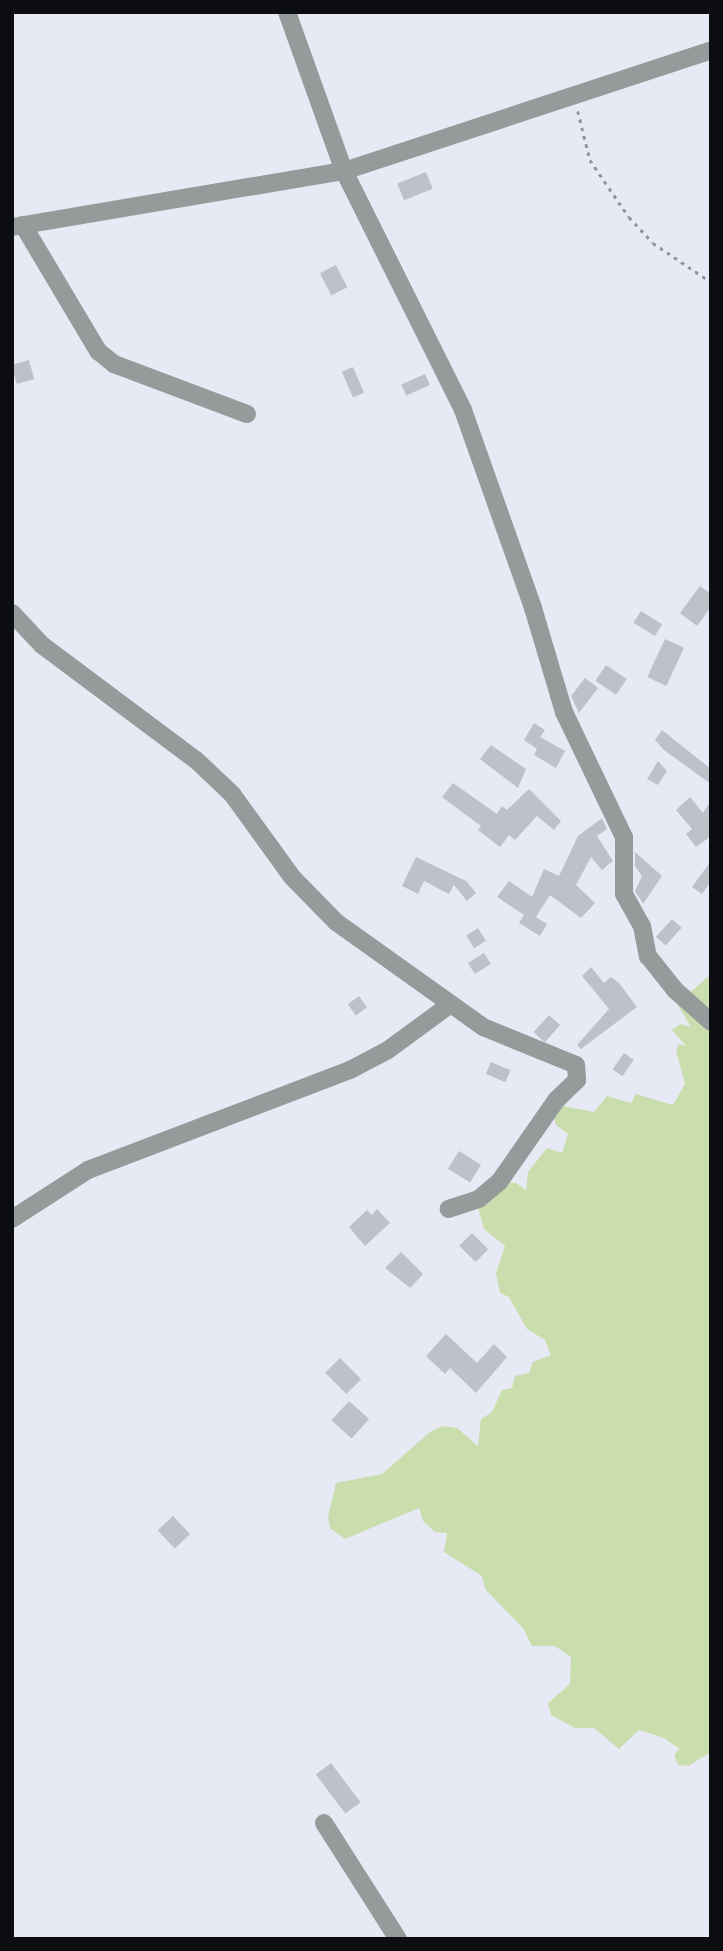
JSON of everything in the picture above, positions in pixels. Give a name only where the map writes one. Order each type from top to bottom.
[{"type":"street","points":[[287,12],[344,171],[463,410],[533,608],[564,712],[624,837],[624,894],[642,926],[649,956],[675,990],[711,1022]]},
{"type":"street","points":[[247,414],[114,364],[98,351],[18,226],[344,171],[584,95],[711,50]]},
{"type":"street","points":[[12,614],[42,645],[196,760],[232,794],[292,877],[335,922],[448,1006],[482,1027],[566,1058],[579,1073],[499,1182],[478,1199],[449,1209]]},
{"type":"street","points":[[12,1219],[88,1170],[350,1070],[388,1050],[448,1006]]},
{"type":"street","points":[[324,1823],[398,1939]]},
{"type":"path","points":[[584,95],[578,110],[580,128],[590,160],[629,217],[653,243],[711,282]]},
{"type":"green space","points":[[711,974],[711,1752],[688,1766],[678,1765],[674,1754],[680,1749],[664,1738],[639,1730],[619,1749],[594,1728],[575,1728],[551,1715],[548,1703],[570,1684],[571,1657],[555,1646],[532,1646],[523,1628],[485,1589],[482,1576],[444,1552],[447,1533],[435,1532],[423,1521],[419,1508],[345,1539],[330,1528],[328,1517],[336,1483],[382,1474],[430,1432],[442,1426],[457,1428],[478,1446],[481,1419],[492,1412],[502,1390],[512,1388],[515,1376],[529,1373],[533,1362],[551,1355],[545,1340],[527,1329],[509,1297],[500,1293],[496,1273],[505,1246],[484,1229],[478,1208],[499,1182],[516,1183],[526,1190],[528,1172],[547,1148],[562,1153],[568,1134],[556,1125],[554,1115],[563,1106],[594,1112],[607,1096],[631,1103],[636,1094],[673,1105],[685,1084],[676,1051],[679,1044],[686,1046],[672,1030],[680,1024],[691,1027],[677,1004]]},
{"type":"building","points":[[426,172],[433,189],[404,200],[397,184]]},
{"type":"building","points":[[336,265],[347,287],[331,295],[320,273]]},
{"type":"building","points":[[29,360],[34,379],[17,384],[12,365]]},
{"type":"building","points":[[353,367],[364,393],[353,397],[342,372]]},
{"type":"building","points":[[425,374],[430,385],[406,396],[401,385]]},
{"type":"building","points":[[700,586],[711,594],[711,607],[697,626],[680,613]]},
{"type":"building","points":[[641,611],[662,624],[655,636],[634,623]]},
{"type":"building","points":[[665,639],[684,648],[666,686],[647,677]]},
{"type":"building","points":[[606,665],[627,679],[616,695],[595,681]]},
{"type":"building","points":[[585,678],[598,688],[579,713],[571,696]]},
{"type":"building","points":[[534,723],[545,730],[540,737],[565,751],[556,768],[534,755],[537,749],[524,740]]},
{"type":"building","points":[[662,730],[711,769],[711,784],[664,750],[655,740]]},
{"type":"building","points":[[491,745],[526,769],[518,788],[480,759]]},
{"type":"building","points":[[658,761],[667,771],[658,785],[647,779]]},
{"type":"building","points":[[453,783],[497,814],[502,806],[507,810],[529,789],[561,821],[554,830],[537,816],[515,840],[509,835],[500,847],[478,830],[481,826],[442,797]]},
{"type":"building","points":[[690,797],[703,813],[711,800],[711,836],[696,847],[686,834],[692,829],[676,810]]},
{"type":"building","points":[[602,818],[607,829],[597,836],[613,861],[602,870],[591,857],[576,885],[595,903],[581,918],[550,895],[536,917],[547,924],[540,936],[519,923],[524,915],[497,897],[509,881],[532,897],[544,869],[559,876],[578,836]]},
{"type":"building","points":[[635,852],[662,876],[643,904],[635,891],[642,876],[635,866]]},
{"type":"building","points":[[416,857],[466,881],[476,893],[467,901],[454,885],[449,894],[424,881],[418,894],[402,886]]},
{"type":"building","points":[[711,861],[711,881],[702,894],[692,887]]},
{"type":"building","points":[[672,919],[682,928],[666,946],[656,937]]},
{"type":"building","points":[[478,928],[486,941],[474,948],[466,935]]},
{"type":"building","points":[[484,953],[491,964],[475,974],[468,963]]},
{"type":"building","points":[[591,967],[604,983],[611,977],[619,983],[637,1007],[581,1049],[577,1045],[609,1009],[582,976]]},
{"type":"building","points":[[359,996],[367,1007],[356,1016],[348,1004]]},
{"type":"building","points":[[549,1015],[560,1025],[545,1042],[534,1032]]},
{"type":"building","points":[[624,1053],[634,1060],[622,1076],[613,1069]]},
{"type":"building","points":[[491,1062],[510,1070],[505,1082],[486,1074]]},
{"type":"building","points":[[459,1151],[481,1165],[470,1183],[448,1169]]},
{"type":"building","points":[[377,1209],[390,1223],[365,1246],[349,1227],[367,1210],[372,1215]]},
{"type":"building","points":[[472,1233],[488,1249],[476,1262],[459,1246]]},
{"type":"building","points":[[401,1252],[423,1274],[410,1288],[385,1268]]},
{"type":"building","points":[[446,1334],[477,1363],[494,1344],[507,1357],[476,1393],[450,1368],[445,1374],[426,1356]]},
{"type":"building","points":[[340,1358],[361,1379],[346,1394],[325,1373]]},
{"type":"building","points":[[349,1401],[369,1419],[352,1438],[332,1420]]},
{"type":"building","points":[[173,1516],[190,1534],[175,1549],[158,1530]]},
{"type":"building","points":[[331,1763],[360,1802],[345,1814],[316,1774]]}]
